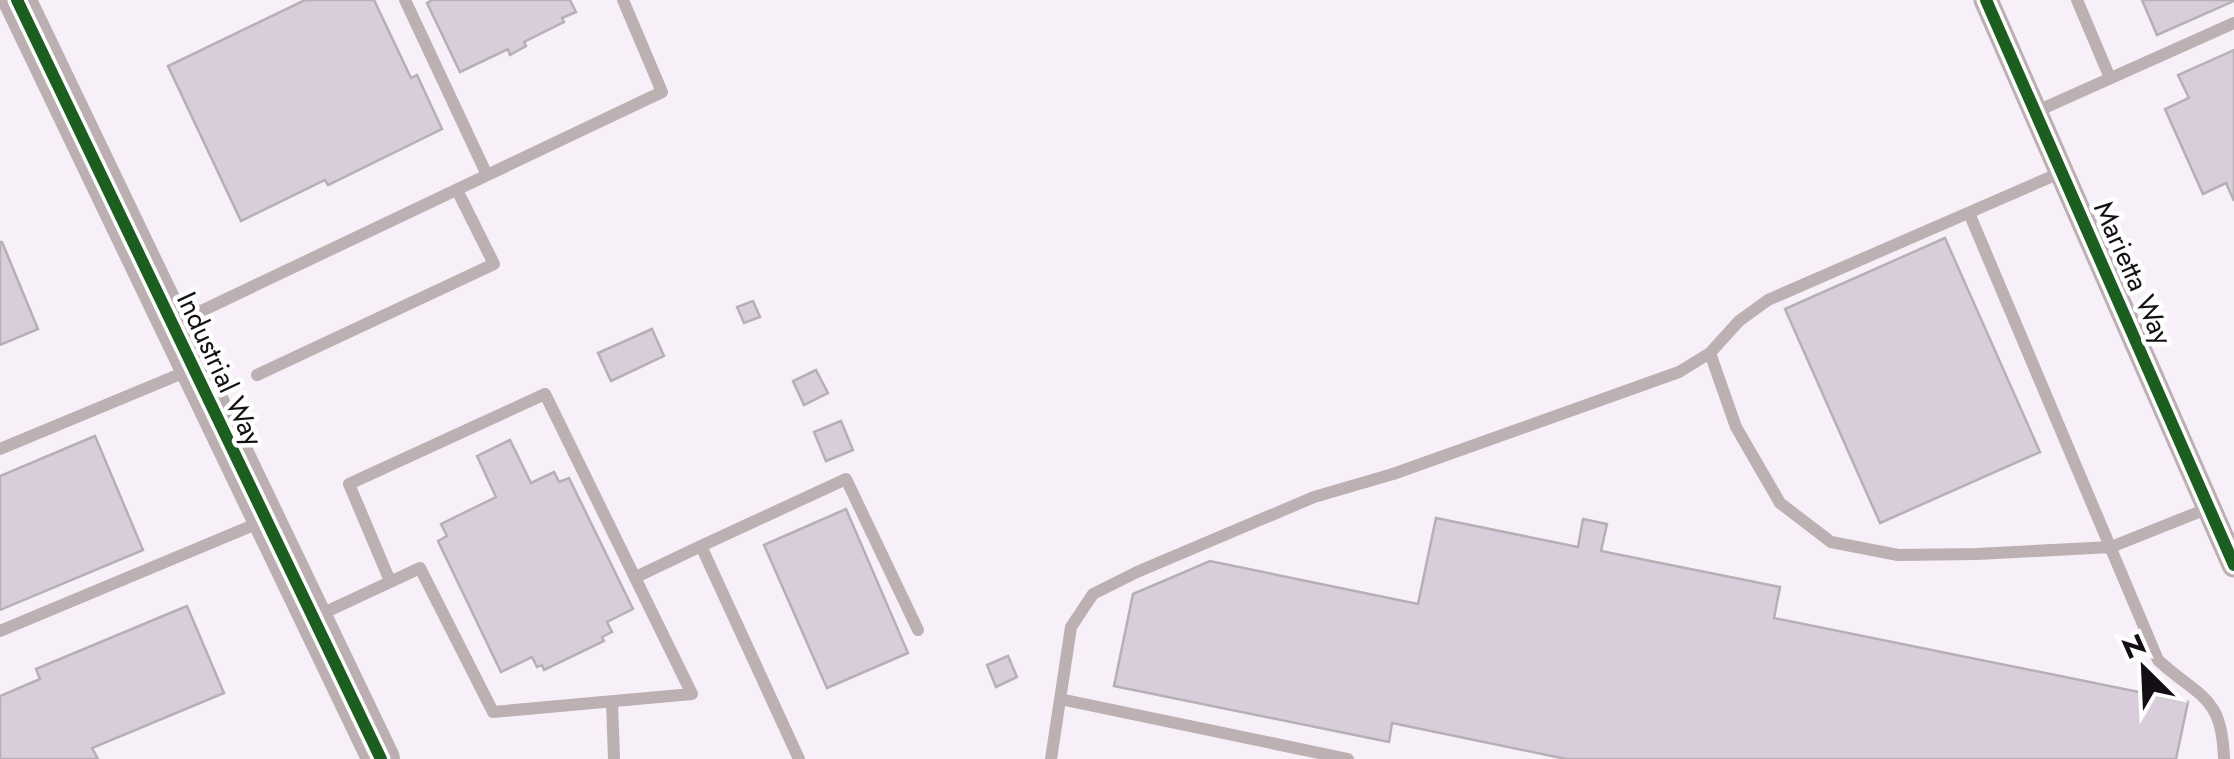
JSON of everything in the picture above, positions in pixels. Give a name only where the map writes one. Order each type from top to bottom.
[{"type":"street","name":"Industrial Way","points":[[16,0],[381,759]]},
{"type":"street","name":"Marietta Way","points":[[1986,0],[2234,565]]},
{"type":"lane","points":[[405,0],[487,176]]},
{"type":"lane","points":[[172,326],[662,92],[623,0]]},
{"type":"lane","points":[[2077,0],[2110,78]]},
{"type":"lane","points":[[2035,112],[2234,23]]},
{"type":"lane","points":[[1051,759],[1071,626],[1093,594],[1314,497],[1393,474],[1679,372],[1710,353],[1739,321],[1768,300],[2062,172]]},
{"type":"lane","points":[[257,376],[494,264],[458,190]]},
{"type":"lane","points":[[1969,213],[2158,660],[2180,680],[2200,691],[2214,708],[2227,751]]},
{"type":"lane","points":[[1710,353],[1736,427],[1780,504],[1830,542],[1898,555],[2110,548],[2209,508]]},
{"type":"lane","points":[[0,450],[192,369]]},
{"type":"lane","points":[[312,618],[390,582],[420,568],[493,712],[692,694],[545,394],[349,484],[390,582]]},
{"type":"lane","points":[[636,577],[846,479],[918,630]]},
{"type":"lane","points":[[0,630],[265,520]]},
{"type":"lane","points":[[701,546],[799,759]]},
{"type":"lane","points":[[1060,699],[1348,759]]},
{"type":"lane","points":[[612,702],[614,759]]},
{"type":"building","points":[[305,0],[374,0],[411,78],[417,75],[442,129],[328,185],[325,180],[241,221],[168,66]]},
{"type":"building","points":[[570,0],[576,12],[524,42],[526,46],[510,55],[508,49],[460,72],[427,3]]},
{"type":"building","points":[[2142,0],[2234,0],[2234,1],[2157,35]]},
{"type":"building","points":[[2234,50],[2234,201],[2226,183],[2203,194],[2165,109],[2189,98],[2178,75]]},
{"type":"building","points":[[1945,238],[2040,452],[1880,523],[1785,309]]},
{"type":"building","points":[[0,242],[38,329],[0,345]]},
{"type":"building","points":[[753,301],[760,317],[744,323],[737,307]]},
{"type":"building","points":[[652,329],[664,356],[611,381],[598,353]]},
{"type":"building","points":[[816,370],[828,393],[804,405],[793,381]]},
{"type":"building","points":[[841,421],[853,450],[826,461],[814,432]]},
{"type":"building","points":[[95,436],[143,550],[0,610],[0,476]]},
{"type":"building","points":[[510,440],[531,483],[554,472],[559,482],[569,478],[633,609],[607,622],[612,632],[602,637],[604,641],[544,670],[542,665],[537,667],[532,657],[501,672],[438,541],[447,536],[441,524],[496,497],[477,456]]},
{"type":"building","points":[[846,509],[908,653],[827,688],[764,545]]},
{"type":"building","points":[[1436,518],[1578,547],[1583,519],[1607,524],[1601,551],[1780,587],[1774,618],[2188,702],[2176,759],[1566,759],[1392,723],[1389,742],[1114,686],[1133,594],[1210,561],[1418,604]]},
{"type":"building","points":[[187,606],[224,693],[92,748],[98,759],[0,759],[0,696],[40,679],[36,669]]},
{"type":"building","points":[[1008,656],[1017,677],[996,687],[987,665]]},
{"type":"cycle path","points":[[17,0],[381,759]]},
{"type":"cycle path","points":[[1986,0],[2234,565]]}]
